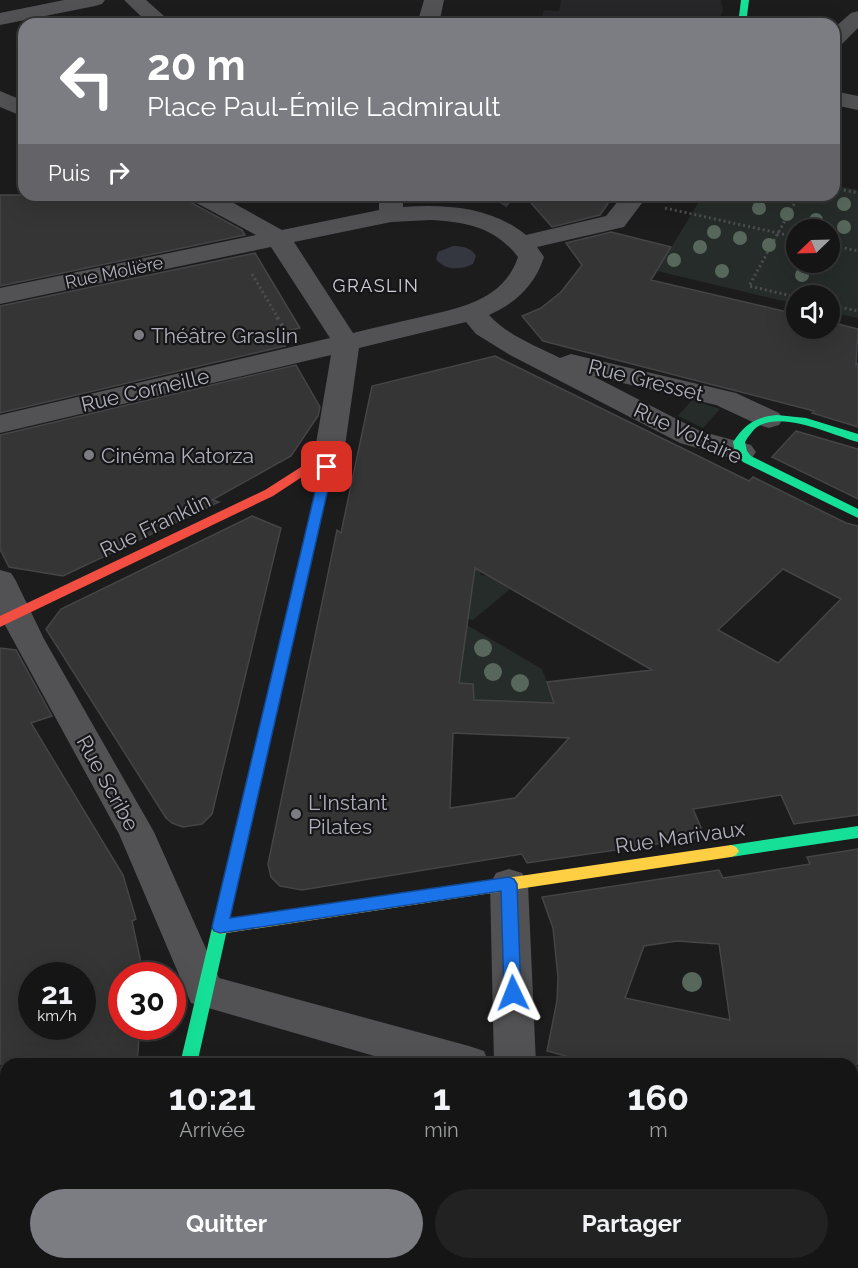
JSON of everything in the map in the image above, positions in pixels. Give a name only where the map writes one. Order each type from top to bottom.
[{"type":"street","points":[[0,19],[95,0]]},
{"type":"street","points":[[134,0],[155,18]]},
{"type":"street","points":[[430,18],[434,0]]},
{"type":"street","points":[[743,18],[745,0]]},
{"type":"street","points":[[840,34],[858,17]]},
{"type":"street","points":[[0,98],[18,107]]},
{"type":"street","points":[[840,99],[858,103]]},
{"type":"street","points":[[189,1058],[327,467],[340,394],[346,342],[278,238],[212,201]]},
{"type":"street","points":[[479,219],[497,201]]},
{"type":"street","points":[[523,243],[615,222],[631,201]]},
{"type":"street","name":"Rue Molière","points":[[0,296],[278,238],[391,205],[430,212],[458,213],[479,219],[511,232],[523,243]]},
{"type":"street","name":"Rue Corneille","points":[[0,424],[288,343],[346,342],[472,313],[490,305],[520,283],[528,271],[531,257],[523,243]]},
{"type":"street","points":[[472,313],[486,328],[520,349]]},
{"type":"street","name":"Rue Gresset","points":[[520,349],[726,399],[769,418],[784,418],[858,438]]},
{"type":"street","name":"Rue Voltaire","points":[[520,349],[690,437],[741,452],[747,459],[762,467],[858,514]]},
{"type":"street","points":[[741,452],[739,442],[745,433],[754,424],[769,418]]},
{"type":"street","name":"Rue Franklin","points":[[8,618],[269,493],[305,470],[327,467]]},
{"type":"street","name":"Rue Scribe","points":[[0,581],[8,618],[27,639],[136,832],[205,991]]},
{"type":"street","name":"Rue Marivaux","points":[[220,927],[858,832]]},
{"type":"street","points":[[509,884],[515,1058]]},
{"type":"street","points":[[205,991],[447,1058]]},
{"type":"path","points":[[840,189],[858,193]]},
{"type":"path","points":[[786,295],[749,286],[796,201]]},
{"type":"path","points":[[691,214],[786,235]]},
{"type":"path","points":[[840,247],[858,251]]},
{"type":"path","points":[[249,269],[288,343]]},
{"type":"path","points":[[840,307],[858,311]]},
{"type":"shaded area","points":[[561,0],[721,0],[723,10],[720,18],[542,18],[544,10],[559,11]]},
{"type":"shaded area","points":[[840,186],[858,190],[858,318],[840,314],[840,285],[786,285],[786,302],[657,271],[699,201],[840,201]]},
{"type":"shaded area","points":[[453,246],[472,251],[476,256],[473,264],[453,268],[444,266],[436,259],[438,252]]},
{"type":"shaded area","points":[[692,400],[720,409],[703,428],[678,416]]},
{"type":"shaded area","points":[[471,556],[482,556],[480,575],[523,578],[473,620],[459,618]]},
{"type":"shaded area","points":[[467,625],[542,669],[555,703],[474,700],[473,684],[457,683],[461,672]]},
{"type":"building","points":[[0,195],[18,195],[18,201],[189,201],[242,230],[245,235],[0,286]]},
{"type":"building","points":[[529,201],[610,201],[600,215],[552,227]]},
{"type":"building","points":[[611,232],[671,247],[651,280],[786,312],[786,339],[840,339],[840,324],[858,329],[856,365],[858,363],[858,427],[812,413],[814,411],[543,341],[522,316],[541,308],[561,292],[582,265],[566,243]]},
{"type":"building","name":"Théâtre Graslin","points":[[255,253],[300,328],[277,333],[285,346],[0,413],[0,306]]},
{"type":"building","points":[[495,356],[749,481],[753,477],[846,523],[858,526],[858,815],[794,824],[781,795],[693,809],[705,837],[527,863],[522,854],[302,890],[280,886],[271,877],[268,864],[337,530],[341,533],[372,386]],"holes":[[[475,568],[652,670],[547,682],[554,703],[474,700],[473,684],[459,683]],[[783,569],[841,599],[778,663],[718,630]],[[453,733],[569,738],[515,798],[450,808]]]},
{"type":"building","points":[[296,365],[320,407],[318,416],[291,456],[212,500],[219,502],[63,576],[9,567],[0,549],[0,435]]},
{"type":"building","points":[[796,431],[858,449],[858,499],[772,457]]},
{"type":"building","points":[[252,516],[281,528],[212,814],[202,824],[183,827],[166,818],[46,629],[61,609]]},
{"type":"building","points":[[0,648],[16,650],[52,716],[31,723],[123,875],[136,919],[132,921],[140,962],[108,962],[108,1040],[139,1040],[137,1058],[0,1058]]},
{"type":"building","points":[[858,849],[858,1058],[572,1058],[547,1051],[557,1001],[558,977],[553,928],[542,897],[719,870],[723,878],[810,864],[807,857]],"holes":[[[677,941],[719,944],[730,1020],[625,998],[644,946]]]},
{"type":"traffic: fast","points":[[743,18],[745,0]]},
{"type":"traffic: fast","points":[[858,438],[806,422],[777,418],[754,424],[739,442],[741,452],[747,459],[858,514]]},
{"type":"traffic: fast","points":[[189,1058],[249,800]]},
{"type":"traffic: fast","points":[[731,851],[858,832]]},
{"type":"traffic: slow","points":[[249,800],[314,524]]},
{"type":"traffic: slow","points":[[220,927],[731,851]]},
{"type":"traffic: jam","points":[[0,622],[269,493],[305,470],[327,467],[314,524]]},
{"type":"place","name":"Théâtre Graslin","points":[[139,335]]},
{"type":"place","name":"Cinéma Katorza","points":[[89,455]]},
{"type":"place","name":"L'Instant Pilates","points":[[296,814]]},
{"type":"district","name":"GRASLIN","points":[[376,285]]},
{"type":"route","points":[[327,467],[220,927],[509,884],[513,993]]}]
